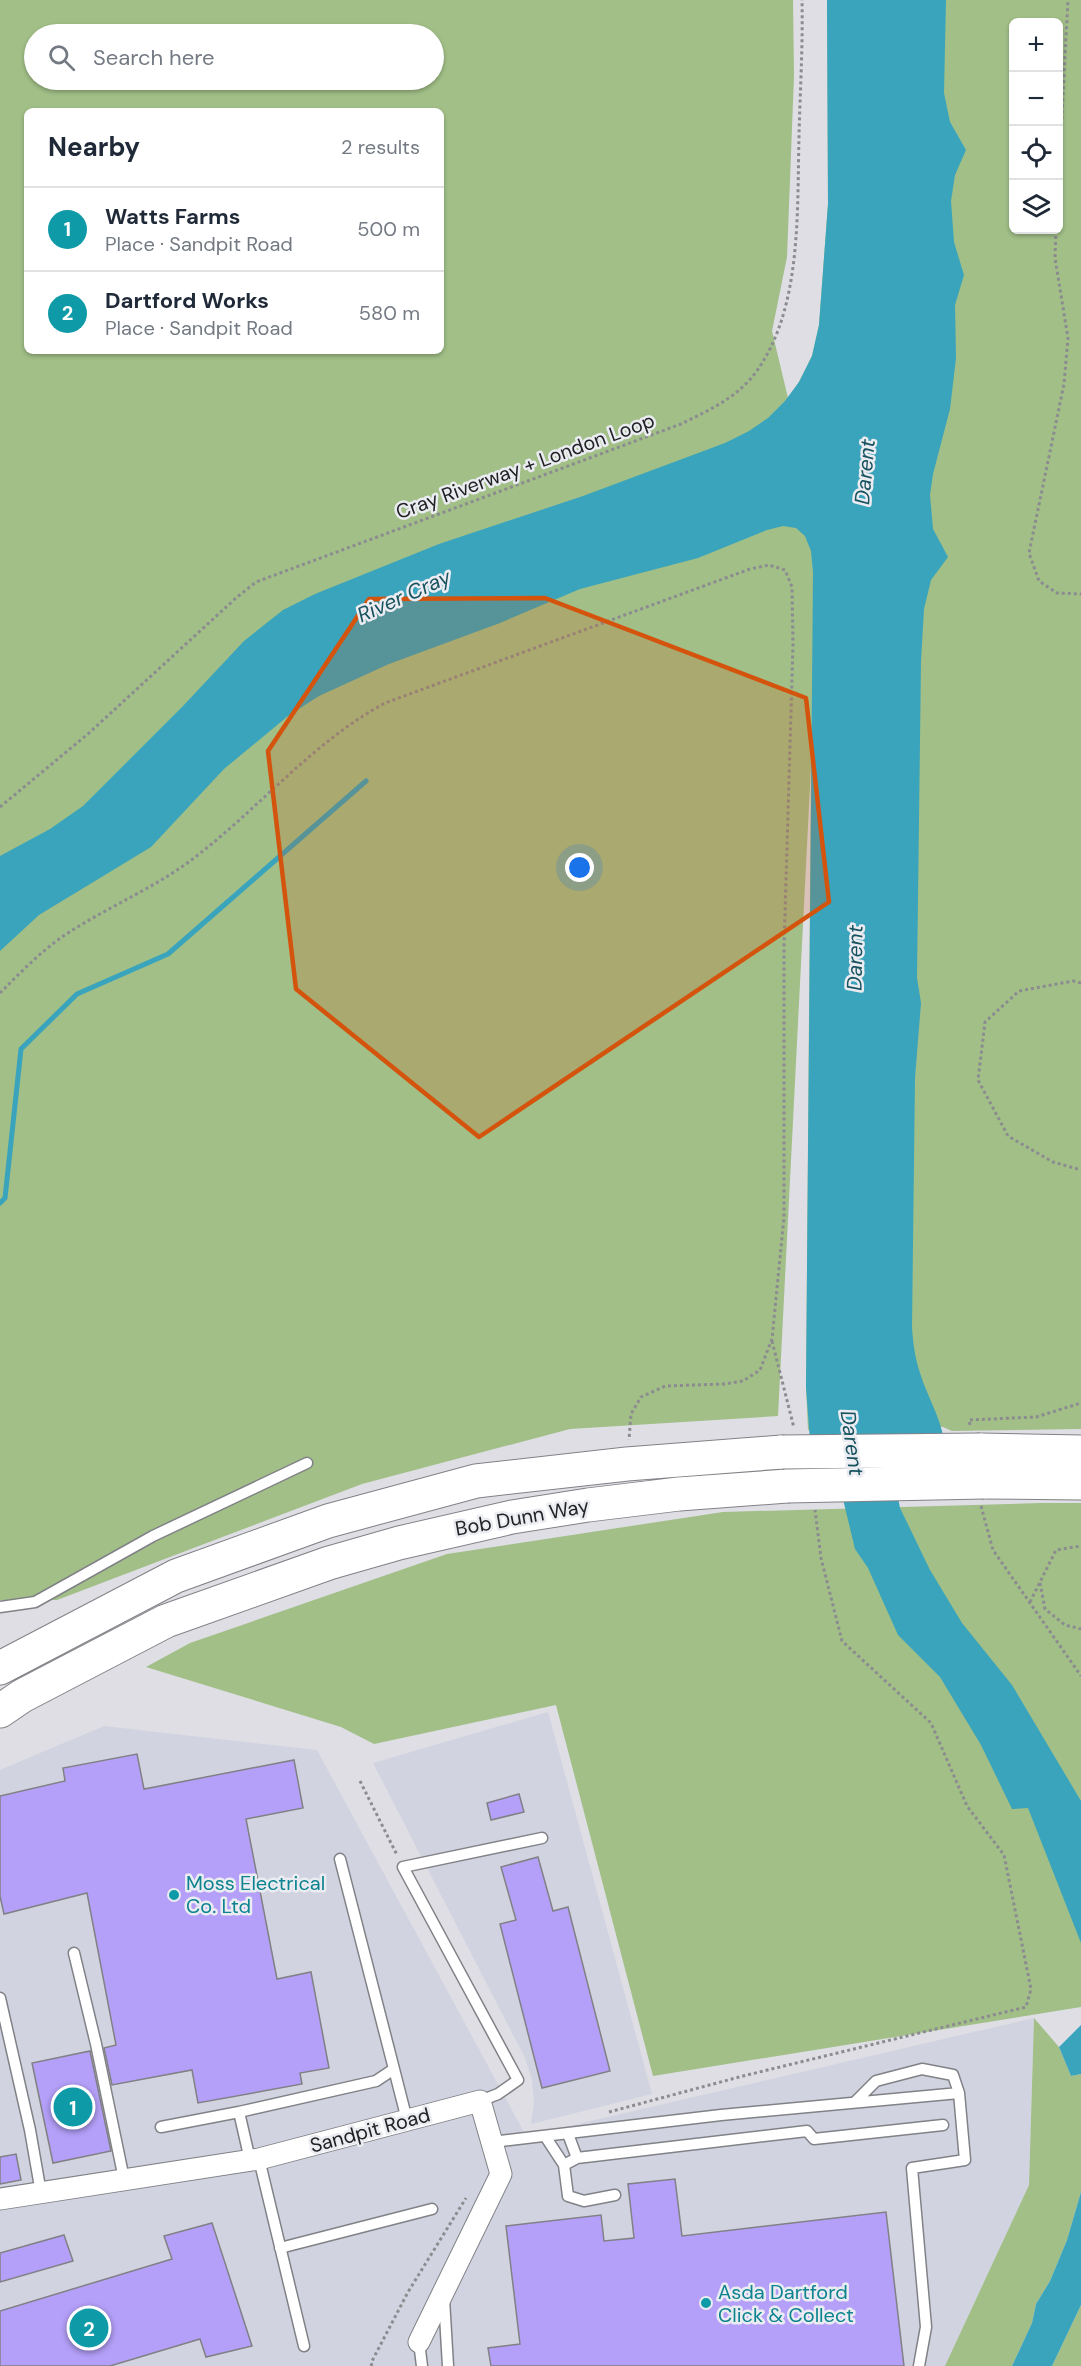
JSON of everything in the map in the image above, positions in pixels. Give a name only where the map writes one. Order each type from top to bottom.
[{"type":"main road","name":"Bob Dunn Way","points":[[0,1668],[176,1576],[328,1521],[476,1481],[627,1464],[788,1441],[1081,1452]]},
{"type":"main road","name":"Bob Dunn Way","points":[[0,1711],[22,1696],[166,1621],[311,1569],[443,1532],[538,1513],[679,1494],[787,1486],[984,1482],[1081,1483]]},
{"type":"street","name":"Sandpit Road","points":[[0,2199],[255,2160],[480,2101]]},
{"type":"street","points":[[419,2342],[501,2174],[480,2101]]},
{"type":"lane","points":[[0,1607],[35,1602],[153,1536],[307,1463]]},
{"type":"lane","points":[[480,2101],[498,2094],[518,2080],[403,1867],[542,1838]]},
{"type":"lane","points":[[340,1859],[407,2120]]},
{"type":"lane","points":[[74,1953],[96,2044],[124,2179]]},
{"type":"lane","points":[[0,1998],[30,2130],[41,2193]]},
{"type":"lane","points":[[855,2102],[876,2081],[922,2068],[953,2075],[958,2093],[965,2160],[912,2168],[926,2327],[919,2366]]},
{"type":"lane","points":[[161,2127],[376,2081],[394,2069]]},
{"type":"lane","points":[[492,2142],[720,2115],[958,2093]]},
{"type":"lane","points":[[239,2112],[280,2248],[304,2346]]},
{"type":"lane","points":[[564,2165],[577,2158],[807,2131],[814,2139],[944,2125]]},
{"type":"lane","points":[[568,2134],[577,2158]]},
{"type":"lane","points":[[545,2136],[564,2165],[568,2196],[584,2200],[615,2195]]},
{"type":"lane","points":[[280,2248],[432,2209]]},
{"type":"lane","points":[[444,2293],[448,2366]]},
{"type":"lane","points":[[419,2342],[422,2366]]},
{"type":"path","name":"Cray Riverway + London Loop","points":[[0,807],[89,733],[256,582],[681,424],[715,408],[735,394],[756,373],[768,351],[785,309],[792,277],[796,225],[802,0]]},
{"type":"path","points":[[1060,180],[1068,0]]},
{"type":"path","points":[[1056,234],[1055,258],[1068,338],[1065,384],[1029,553],[1039,581],[1057,593],[1081,594]]},
{"type":"path","points":[[0,993],[20,972],[68,933],[123,903],[190,861],[330,738],[356,719],[385,703],[741,572],[770,565],[785,570],[792,587],[793,644],[784,948],[784,1217],[772,1339],[788,1441]]},
{"type":"path","points":[[1081,983],[1073,981],[1019,992],[985,1022],[978,1080],[1008,1136],[1053,1162],[1081,1170]]},
{"type":"path","points":[[628,1448],[631,1414],[640,1397],[665,1386],[743,1381],[760,1370],[772,1339]]},
{"type":"path","points":[[969,1420],[1036,1417],[1081,1403]]},
{"type":"path","points":[[605,2114],[743,2076],[1026,2007],[1031,1989],[1004,1856],[967,1806],[931,1723],[842,1641],[821,1558],[815,1510]]},
{"type":"path","points":[[1030,1602],[1056,1550],[1081,1546]]},
{"type":"path","points":[[993,1550],[1081,1676]]},
{"type":"path","points":[[1040,1581],[1045,1609],[1065,1624],[1081,1629]]},
{"type":"path","points":[[360,1781],[403,1867]]},
{"type":"path","points":[[372,2366],[371,2363],[408,2292],[466,2198]]},
{"type":"highlighted area","points":[[545,598],[806,698],[829,902],[479,1137],[296,989],[268,751],[369,599]]},
{"type":"shaded area","points":[[548,1712],[652,2094],[531,2124],[534,2102],[532,2080],[525,2058],[373,1763]]},
{"type":"shaded area","points":[[104,1726],[317,1750],[526,2136],[1034,2018],[1029,2185],[945,2366],[0,2366],[0,1770]]},
{"type":"green space","points":[[0,0],[793,0],[794,76],[787,257],[772,331],[788,398],[812,356],[819,325],[828,204],[827,0],[1081,0],[1081,1429],[952,1431],[943,1427],[808,1430],[806,1387],[811,767],[778,1416],[570,1429],[362,1484],[57,1600],[0,1600]]},
{"type":"green space","points":[[1081,1503],[1081,2007],[653,2076],[556,1705],[374,1744],[341,1727],[146,1667],[190,1643],[447,1554],[723,1512]]},
{"type":"green space","points":[[1034,2018],[1059,2047],[1071,2076],[1081,2074],[1081,2192],[1067,2240],[1050,2281],[1036,2304],[1032,2323],[1012,2366],[945,2366],[1029,2185]]},
{"type":"green space","points":[[1081,2305],[1081,2366],[1052,2366]]},
{"type":"water","points":[[827,0],[946,0],[944,93],[950,122],[966,150],[955,175],[951,201],[954,242],[964,275],[955,305],[956,358],[950,409],[933,474],[930,495],[933,529],[948,557],[931,580],[924,609],[921,661],[917,978],[921,1003],[915,1078],[912,1327],[918,1367],[940,1423],[944,1440],[887,1441],[900,1508],[930,1570],[962,1623],[1012,1685],[1081,1801],[1081,1943],[1028,1808],[1012,1809],[981,1745],[940,1677],[898,1635],[868,1568],[855,1549],[829,1441],[810,1441],[806,1387],[813,572],[811,551],[805,536],[796,528],[783,526],[767,530],[698,558],[580,589],[500,623],[389,664],[319,696],[288,716],[224,769],[151,847],[39,915],[0,951],[0,856],[50,829],[83,806],[244,641],[283,610],[315,594],[439,544],[583,496],[725,443],[768,418],[785,401],[799,382],[812,356],[819,325],[828,204]]},
{"type":"water","points":[[1081,2025],[1081,2074],[1071,2076],[1059,2047]]},
{"type":"water","points":[[1081,2192],[1081,2305],[1052,2366],[1012,2366],[1032,2323],[1036,2304],[1050,2281],[1067,2240]]},
{"type":"building","name":"Moss Electrical Co. Ltd","points":[[137,1754],[144,1789],[294,1760],[303,1808],[246,1819],[277,1979],[311,1972],[329,2068],[300,2073],[302,2084],[198,2103],[192,2070],[112,2085],[104,2048],[116,2045],[87,1893],[4,1914],[0,1896],[0,1796],[65,1781],[63,1768]]},
{"type":"building","points":[[519,1794],[524,1812],[491,1820],[487,1803]]},
{"type":"building","points":[[538,1857],[553,1911],[568,1907],[610,2071],[542,2088],[500,1924],[516,1920],[501,1867]]},
{"type":"building","points":[[90,2051],[111,2151],[53,2163],[32,2063]]},
{"type":"building","points":[[16,2154],[21,2180],[0,2184],[0,2157]]},
{"type":"building","name":"Asda Dartford Click & Collect","points":[[675,2179],[682,2236],[886,2212],[904,2366],[491,2366],[488,2348],[520,2344],[506,2226],[601,2215],[604,2241],[634,2238],[628,2184]]},
{"type":"building","points":[[212,2223],[252,2346],[206,2357],[200,2339],[110,2366],[0,2366],[0,2311],[172,2259],[164,2236]]},
{"type":"building","points":[[64,2235],[73,2261],[0,2282],[0,2253]]},
{"type":"waterway","points":[[0,1203],[5,1198],[21,1049],[77,994],[168,954],[366,781]]},
{"type":"place","name":"Moss Electrical Co. Ltd","points":[[174,1895]]},
{"type":"place","name":"Watts Farms","points":[[73,2107]]},
{"type":"place","name":"Asda Dartford Click & Collect","points":[[706,2303]]},
{"type":"place","name":"Dartford Works","points":[[89,2328]]},
{"type":"water label","name":"Darent","points":[[865,472]]},
{"type":"water label","name":"River Cray","points":[[404,596]]},
{"type":"water label","name":"Darent","points":[[855,958]]},
{"type":"water label","name":"Darent","points":[[852,1443]]}]
